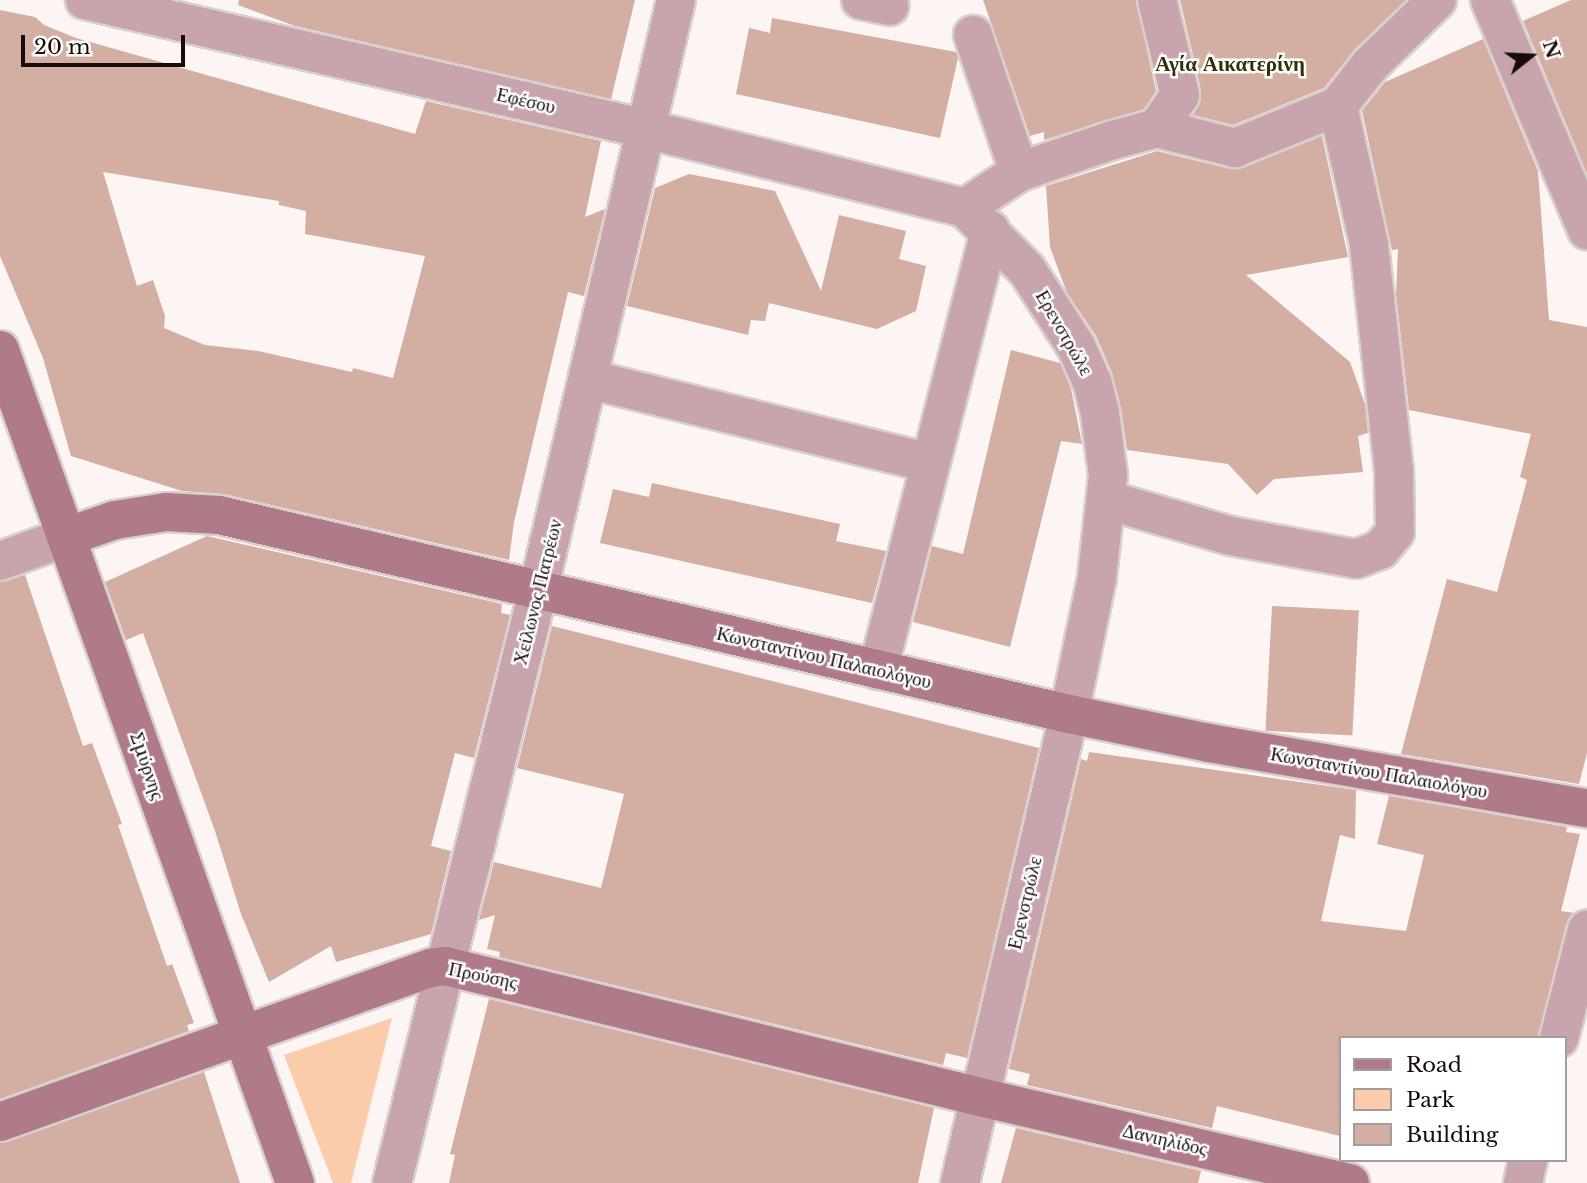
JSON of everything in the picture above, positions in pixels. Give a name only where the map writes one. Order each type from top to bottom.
[{"type":"street","name":"Εφέσου","points":[[85,0],[646,129],[977,219]]},
{"type":"street","name":"Χείλωνος Πατρέων","points":[[392,1183],[538,591],[676,0]]},
{"type":"street","points":[[1157,0],[1180,95],[1157,128]]},
{"type":"street","points":[[878,670],[930,463],[977,219],[1019,172],[1157,128],[1235,148],[1338,106],[1370,65],[1437,0]]},
{"type":"street","points":[[1490,0],[1579,218],[1587,230]]},
{"type":"street","points":[[973,35],[1019,172]]},
{"type":"street","points":[[1107,500],[1231,536],[1356,559],[1380,550],[1395,532],[1394,471],[1369,244],[1338,106]]},
{"type":"street","name":"Ερενστρώλε","points":[[960,1183],[1069,714],[1097,577],[1107,500],[1106,443],[1086,367],[1068,332],[1027,270],[977,219]]},
{"type":"street","name":"Σμύρνης","points":[[0,350],[295,1183]]},
{"type":"street","points":[[588,379],[930,463]]},
{"type":"street","name":"Κωνσταντίνου Παλαιολόγου","points":[[66,537],[115,520],[166,512],[219,515],[1069,714],[1209,743],[1587,808]]},
{"type":"street","points":[[0,561],[66,537]]},
{"type":"street","points":[[1560,1036],[1587,930]]},
{"type":"street","name":"Προύσης","points":[[0,1122],[430,968],[445,966],[980,1097]]},
{"type":"street","name":"Δανιηλίδος","points":[[980,1097],[1350,1183]]},
{"type":"street","points":[[1522,1183],[1527,1162]]},
{"type":"green space","points":[[392,1018],[351,1183],[333,1183],[284,1055]]},
{"type":"building","points":[[239,0],[635,0],[611,99],[295,26],[238,5]]},
{"type":"building","points":[[983,0],[1136,0],[1156,91],[1144,109],[1044,140],[1044,132],[1030,136]]},
{"type":"building","points":[[1180,0],[1406,0],[1355,49],[1324,88],[1233,125],[1193,115],[1201,100],[1201,90]]},
{"type":"building","points":[[1571,0],[1587,0],[1587,174],[1523,21]]},
{"type":"building","points":[[0,10],[35,17],[44,25],[76,38],[415,134],[426,101],[601,141],[585,217],[605,209],[584,296],[568,292],[514,522],[509,560],[224,494],[182,491],[71,456],[43,358],[0,256]],"holes":[[[103,172],[279,201],[279,205],[306,211],[305,234],[425,256],[393,378],[353,368],[352,372],[258,351],[205,345],[164,328],[165,316],[153,280],[137,286]]]},
{"type":"building","points":[[772,18],[956,52],[958,58],[940,138],[736,94],[749,28],[770,33]]},
{"type":"building","points":[[1483,39],[1538,171],[1549,320],[1587,327],[1587,753],[1579,784],[1401,754],[1447,579],[1497,592],[1527,480],[1520,477],[1531,434],[1409,410],[1396,294],[1398,249],[1392,250],[1362,111],[1385,82]]},
{"type":"building","points":[[1322,136],[1348,257],[1246,275],[1350,362],[1365,404],[1368,433],[1358,436],[1363,472],[1274,479],[1257,495],[1228,464],[1127,450],[1121,408],[1112,373],[1096,336],[1067,293],[1050,247],[1046,186],[1157,151],[1230,169],[1242,168]]},
{"type":"building","points":[[689,174],[775,191],[821,291],[839,215],[906,231],[899,259],[926,266],[916,311],[877,329],[769,303],[765,321],[751,320],[748,335],[627,306],[655,188]]},
{"type":"building","points":[[1011,350],[1060,363],[1071,389],[1082,444],[1061,441],[1010,647],[913,622],[932,546],[963,554]]},
{"type":"building","points":[[652,483],[840,524],[836,541],[886,551],[872,603],[600,543],[613,489],[649,497]]},
{"type":"building","points":[[207,536],[502,604],[501,613],[510,615],[474,758],[455,753],[431,846],[451,851],[431,934],[336,962],[331,946],[269,982],[241,914],[215,831],[143,633],[126,640],[105,582]]},
{"type":"building","points":[[25,575],[83,746],[92,743],[122,824],[118,825],[167,966],[172,964],[194,1023],[187,1025],[189,1031],[0,1099],[0,582]]},
{"type":"building","points":[[1272,606],[1359,611],[1352,735],[1265,731]]},
{"type":"building","points":[[552,626],[1039,748],[967,1058],[946,1053],[943,1065],[499,957],[500,952],[487,949],[495,915],[479,920],[494,862],[601,888],[624,794],[517,768]]},
{"type":"building","points":[[1089,752],[1356,790],[1355,839],[1340,835],[1321,921],[1406,931],[1424,855],[1377,844],[1389,796],[1567,827],[1566,832],[1580,834],[1561,911],[1574,913],[1566,925],[1538,1036],[1338,1036],[1338,1136],[1217,1106],[1212,1128],[1027,1085],[1030,1074],[1009,1069],[1081,759],[1087,761]]},
{"type":"building","points":[[489,999],[934,1108],[918,1183],[449,1183],[455,1155],[450,1154]]},
{"type":"building","points":[[204,1072],[240,1183],[0,1183],[0,1143]]},
{"type":"building","points":[[1016,1128],[1201,1171],[1198,1183],[1001,1183]]},
{"type":"district","name":"Αγία Αικατερίνη","points":[[1230,64]]}]
